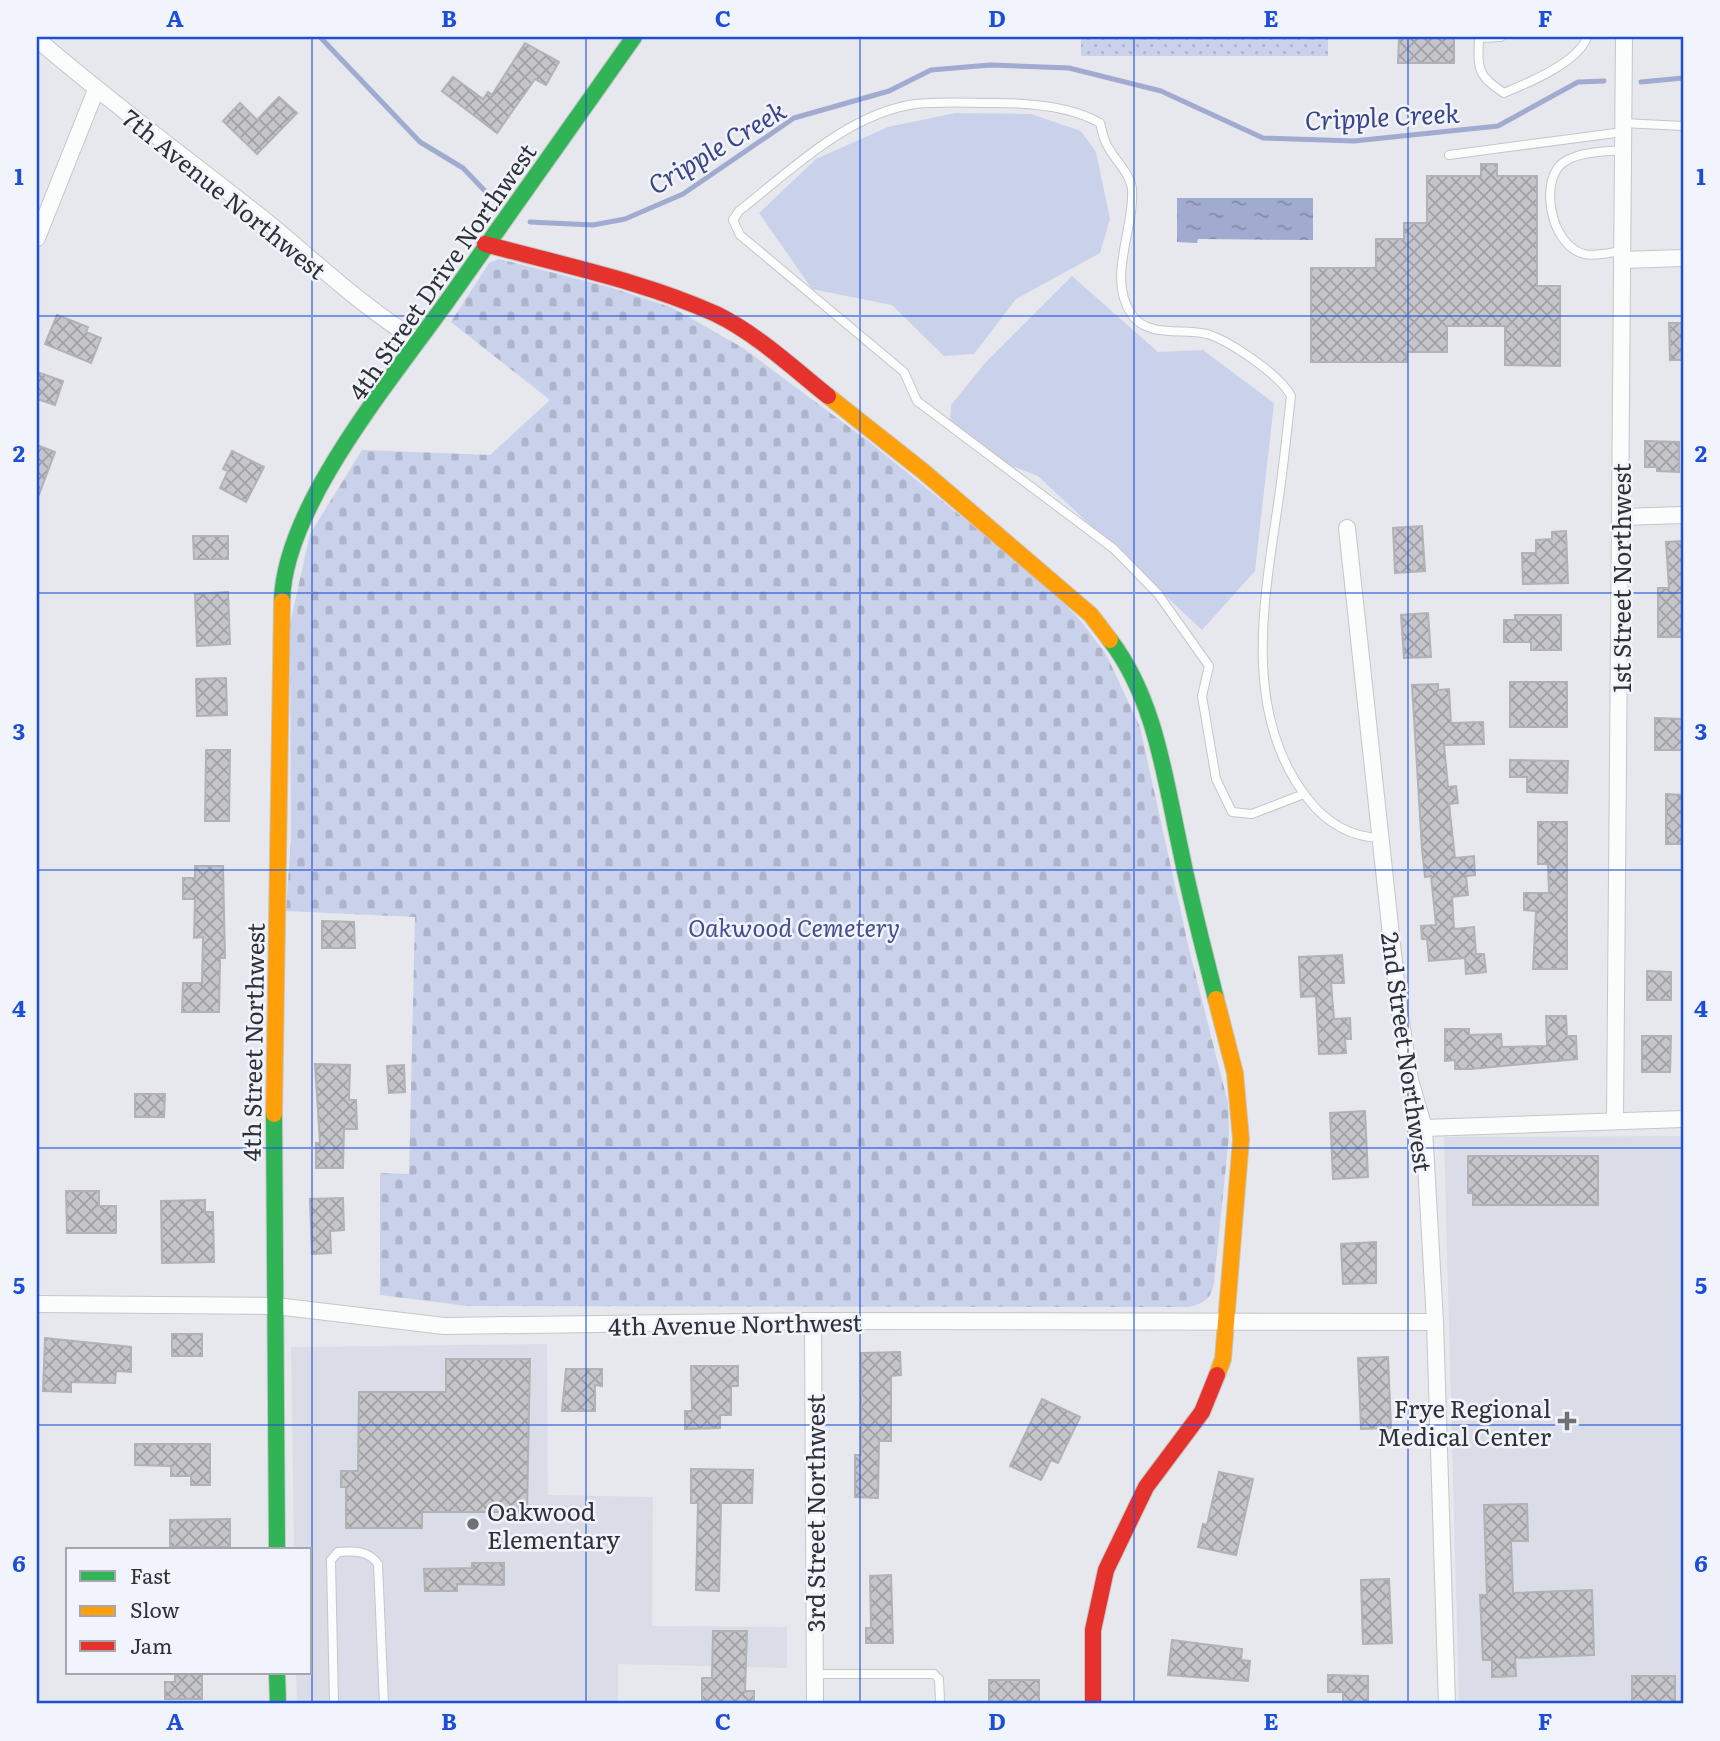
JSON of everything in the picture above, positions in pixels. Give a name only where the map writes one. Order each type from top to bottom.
[{"type":"street","name":"4th Street Drive Northwest","points":[[293,536],[309,503],[418,341],[634,37]]},
{"type":"street","name":"1st Street Northwest","points":[[1615,1120],[1624,37]]},
{"type":"street","name":"7th Avenue Northwest","points":[[37,39],[96,90],[278,231],[352,296],[418,341]]},
{"type":"street","points":[[37,238],[96,90]]},
{"type":"street","points":[[485,244],[681,299],[751,335],[992,528],[1091,615],[1123,657],[1154,728],[1192,905],[1235,1073],[1241,1139],[1223,1359],[1202,1412],[1146,1487],[1106,1570],[1093,1630],[1093,1704]]},
{"type":"street","points":[[1622,255],[1683,258]]},
{"type":"street","points":[[1620,517],[1683,515]]},
{"type":"street","name":"2nd Street Northwest","points":[[1347,527],[1399,1009],[1410,1080],[1424,1128],[1435,1322],[1447,1704]]},
{"type":"street","name":"4th Street Northwest","points":[[277,1548],[273,1222],[279,676],[282,586],[293,536]]},
{"type":"street","points":[[1424,1128],[1683,1119]]},
{"type":"street","name":"4th Avenue Northwest","points":[[37,1304],[276,1306],[444,1326],[813,1321],[1435,1322]]},
{"type":"street","name":"3rd Street Northwest","points":[[813,1321],[815,1704]]},
{"type":"street","points":[[277,1674],[278,1704]]},
{"type":"lane","points":[[1501,37],[1479,37],[1479,68],[1484,80],[1504,93],[1552,70],[1583,48],[1587,37]]},
{"type":"lane","points":[[1304,794],[1252,814],[1232,812],[1216,779],[1202,696],[1209,666],[1158,594],[1114,549],[917,401],[904,372],[740,235],[733,220],[739,212],[807,154],[852,127],[913,104],[1022,103],[1064,111],[1100,123],[1106,142],[1127,174],[1132,188],[1122,277],[1125,303],[1133,318],[1161,331],[1204,334],[1219,339],[1274,376],[1291,396],[1279,498],[1265,578],[1261,657],[1272,726],[1295,783],[1304,794],[1323,818],[1362,837],[1380,838]]},
{"type":"lane","points":[[1449,155],[1623,127],[1683,126]]},
{"type":"lane","points":[[1622,255],[1584,254],[1564,240],[1554,222],[1551,194],[1556,170],[1568,159],[1623,150]]},
{"type":"lane","points":[[334,1704],[331,1560],[338,1552],[352,1551],[373,1557],[378,1564],[384,1704]]},
{"type":"lane","points":[[815,1674],[934,1674],[939,1679],[940,1701]]},
{"type":"shaded area","name":"Frye Regional Medical Center","points":[[1683,1136],[1683,1704],[1459,1704],[1444,1137]]},
{"type":"shaded area","name":"Oakwood Elementary","points":[[547,1344],[548,1495],[653,1497],[652,1626],[787,1627],[787,1668],[618,1664],[618,1704],[297,1704],[296,1674],[312,1674],[312,1548],[294,1548],[291,1347]]},
{"type":"green space","points":[[1081,37],[1328,37],[1328,56],[1081,56]]},
{"type":"green space","points":[[955,113],[1031,114],[1081,131],[1096,152],[1110,219],[1100,253],[1016,299],[974,354],[944,356],[892,305],[812,289],[759,213],[816,159],[888,127]]},
{"type":"green space","name":"Oakwood Cemetery","points":[[499,259],[609,287],[673,308],[743,348],[868,441],[1045,584],[1080,620],[1106,654],[1140,727],[1189,949],[1228,1103],[1229,1136],[1214,1283],[1211,1293],[1203,1302],[1189,1307],[467,1306],[380,1295],[380,1173],[409,1174],[415,917],[286,911],[291,838],[290,624],[310,534],[362,450],[490,455],[550,400],[451,322],[489,263]]},
{"type":"green space","points":[[1072,276],[1158,352],[1203,350],[1274,403],[1255,571],[1202,630],[1038,476],[997,460],[950,423],[951,405],[986,362]]},
{"type":"water","points":[[1177,198],[1313,198],[1313,240],[1198,239],[1197,243],[1177,242]]},
{"type":"building","points":[[1399,37],[1454,37],[1454,63],[1398,63]]},
{"type":"building","points":[[525,43],[559,62],[546,85],[535,79],[497,133],[442,91],[453,77],[483,99],[488,92],[492,95]]},
{"type":"building","points":[[279,97],[297,113],[257,154],[223,121],[240,103],[257,120]]},
{"type":"building","points":[[1481,164],[1497,164],[1497,176],[1537,176],[1537,286],[1560,286],[1560,366],[1505,365],[1505,326],[1447,326],[1447,352],[1407,352],[1407,362],[1311,362],[1311,268],[1376,268],[1376,239],[1404,239],[1404,223],[1427,223],[1427,176],[1481,176]]},
{"type":"building","points":[[57,315],[88,327],[86,332],[101,338],[91,363],[45,344]]},
{"type":"building","points":[[1669,323],[1683,323],[1683,360],[1670,360]]},
{"type":"building","points":[[37,372],[63,381],[55,405],[37,399]]},
{"type":"building","points":[[1645,441],[1679,442],[1679,472],[1657,471],[1657,467],[1645,467]]},
{"type":"building","points":[[37,445],[55,452],[38,497],[37,497]]},
{"type":"building","points":[[232,451],[264,467],[246,502],[220,488],[228,471],[223,469]]},
{"type":"building","points":[[1422,526],[1425,571],[1395,573],[1393,528]]},
{"type":"building","points":[[1566,531],[1568,583],[1523,584],[1522,553],[1536,553],[1536,540],[1552,539],[1552,532]]},
{"type":"building","points":[[193,536],[228,536],[228,559],[194,559]]},
{"type":"building","points":[[1683,541],[1683,637],[1658,637],[1658,588],[1669,588],[1666,542]]},
{"type":"building","points":[[228,592],[230,644],[197,646],[195,594]]},
{"type":"building","points":[[1428,613],[1431,657],[1404,658],[1401,615]]},
{"type":"building","points":[[1515,615],[1561,615],[1561,650],[1531,650],[1531,642],[1504,642],[1504,620],[1515,620]]},
{"type":"building","points":[[226,678],[227,715],[197,716],[196,679]]},
{"type":"building","points":[[1510,682],[1567,682],[1567,727],[1510,727]]},
{"type":"building","points":[[1438,684],[1438,690],[1449,689],[1451,723],[1483,722],[1484,744],[1444,745],[1448,787],[1456,786],[1458,803],[1449,804],[1455,858],[1474,856],[1475,875],[1466,876],[1468,895],[1452,897],[1454,929],[1474,927],[1476,954],[1484,954],[1486,972],[1466,974],[1465,958],[1429,961],[1427,939],[1422,939],[1421,926],[1436,925],[1431,876],[1425,877],[1422,849],[1412,685]]},
{"type":"building","points":[[1655,718],[1683,719],[1683,750],[1655,750]]},
{"type":"building","points":[[206,750],[230,750],[229,821],[205,821]]},
{"type":"building","points":[[1510,760],[1568,761],[1567,793],[1527,792],[1527,777],[1510,777]]},
{"type":"building","points":[[1666,794],[1683,795],[1683,844],[1666,844]]},
{"type":"building","points":[[1538,822],[1567,822],[1567,969],[1533,969],[1536,911],[1524,910],[1524,893],[1549,893],[1548,864],[1538,864]]},
{"type":"building","points":[[195,866],[223,866],[225,958],[220,958],[219,1012],[182,1012],[183,983],[202,983],[203,937],[194,938],[195,899],[183,899],[183,878],[195,878]]},
{"type":"building","points":[[322,921],[354,922],[355,948],[322,948]]},
{"type":"building","points":[[1342,955],[1344,983],[1331,983],[1334,1019],[1350,1018],[1351,1039],[1345,1039],[1346,1053],[1319,1054],[1316,996],[1301,997],[1299,957]]},
{"type":"building","points":[[1647,971],[1671,972],[1671,1000],[1647,1000]]},
{"type":"building","points":[[1546,1016],[1566,1016],[1567,1036],[1576,1036],[1577,1059],[1471,1069],[1455,1069],[1455,1060],[1445,1061],[1445,1029],[1469,1029],[1469,1035],[1501,1034],[1502,1047],[1547,1046]]},
{"type":"building","points":[[1642,1036],[1671,1036],[1670,1072],[1642,1072]]},
{"type":"building","points":[[315,1064],[350,1065],[349,1100],[356,1100],[357,1129],[344,1129],[343,1168],[316,1168],[316,1143],[320,1143]]},
{"type":"building","points":[[404,1065],[405,1092],[389,1093],[387,1066]]},
{"type":"building","points":[[135,1094],[165,1094],[164,1117],[135,1117]]},
{"type":"building","points":[[1365,1111],[1368,1177],[1333,1179],[1330,1113]]},
{"type":"building","points":[[1468,1156],[1598,1156],[1598,1205],[1473,1205],[1473,1193],[1468,1193]]},
{"type":"building","points":[[66,1191],[99,1191],[99,1206],[116,1206],[116,1233],[67,1233]]},
{"type":"building","points":[[343,1198],[344,1230],[330,1231],[331,1253],[312,1254],[310,1199]]},
{"type":"building","points":[[205,1200],[205,1212],[213,1212],[214,1262],[162,1263],[161,1201]]},
{"type":"building","points":[[1376,1242],[1376,1283],[1343,1284],[1341,1244]]},
{"type":"building","points":[[172,1334],[202,1334],[202,1356],[172,1356]]},
{"type":"building","points":[[45,1338],[131,1347],[131,1372],[116,1371],[115,1383],[71,1382],[71,1392],[43,1391]]},
{"type":"building","points":[[900,1352],[901,1375],[891,1376],[891,1441],[879,1441],[878,1498],[855,1497],[855,1455],[861,1455],[861,1353]]},
{"type":"building","points":[[1388,1357],[1391,1428],[1361,1429],[1358,1358]]},
{"type":"building","points":[[446,1359],[530,1359],[527,1512],[422,1512],[422,1528],[346,1528],[346,1487],[341,1487],[341,1471],[358,1471],[359,1392],[446,1392]]},
{"type":"building","points":[[691,1366],[738,1366],[738,1386],[731,1386],[731,1415],[720,1415],[720,1428],[685,1429],[685,1411],[692,1411]]},
{"type":"building","points":[[566,1369],[602,1369],[602,1386],[595,1385],[595,1411],[562,1411]]},
{"type":"building","points":[[1042,1399],[1080,1417],[1058,1463],[1051,1460],[1041,1480],[1010,1466]]},
{"type":"building","points":[[135,1444],[210,1444],[210,1485],[191,1485],[191,1476],[171,1476],[171,1466],[135,1465]]},
{"type":"building","points":[[691,1469],[753,1470],[752,1503],[721,1503],[719,1591],[696,1590],[698,1503],[691,1503]]},
{"type":"building","points":[[1219,1472],[1253,1479],[1236,1555],[1198,1547],[1203,1524],[1207,1525]]},
{"type":"building","points":[[1527,1504],[1528,1541],[1511,1541],[1513,1593],[1592,1590],[1594,1655],[1515,1658],[1516,1676],[1492,1677],[1492,1660],[1483,1660],[1480,1595],[1487,1595],[1484,1505]]},
{"type":"building","points":[[230,1519],[230,1547],[170,1547],[170,1520]]},
{"type":"building","points":[[472,1563],[504,1563],[504,1585],[457,1584],[457,1591],[425,1591],[424,1569],[472,1568]]},
{"type":"building","points":[[891,1575],[893,1643],[866,1643],[866,1628],[871,1628],[870,1576]]},
{"type":"building","points":[[1389,1579],[1392,1643],[1363,1644],[1361,1580]]},
{"type":"building","points":[[713,1631],[747,1631],[745,1691],[754,1691],[754,1704],[702,1704],[702,1678],[712,1678]]},
{"type":"building","points":[[1172,1640],[1242,1649],[1241,1660],[1250,1661],[1248,1681],[1168,1675]]},
{"type":"building","points":[[175,1674],[202,1674],[202,1699],[165,1699],[165,1682],[175,1682]]},
{"type":"building","points":[[1328,1675],[1368,1676],[1368,1704],[1343,1704],[1343,1692],[1328,1692]]},
{"type":"building","points":[[1632,1676],[1675,1676],[1675,1704],[1632,1704]]},
{"type":"building","points":[[989,1680],[1039,1680],[1039,1704],[989,1704]]},
{"type":"waterway","name":"Cripple Creek","points":[[320,37],[420,142],[463,168],[485,191]]},
{"type":"waterway","name":"Cripple Creek","points":[[530,222],[593,225],[625,219],[683,194],[794,118],[889,91],[931,70],[990,65],[1069,68],[1161,91],[1263,138],[1354,141],[1498,126],[1578,82],[1604,81]]},
{"type":"waterway","name":"Cripple Creek","points":[[1641,82],[1683,78]]},
{"type":"traffic: fast","points":[[282,601],[288,563],[302,523],[322,482],[347,441],[634,37]]},
{"type":"traffic: fast","points":[[1110,640],[1126,663],[1138,688],[1157,742],[1216,999]]},
{"type":"traffic: fast","points":[[274,1114],[277,1548]]},
{"type":"traffic: fast","points":[[277,1674],[278,1704]]},
{"type":"traffic: slow","points":[[828,396],[924,472],[1091,615],[1110,640]]},
{"type":"traffic: slow","points":[[274,1114],[282,601]]},
{"type":"traffic: slow","points":[[1216,999],[1235,1073],[1241,1139],[1223,1359],[1217,1375]]},
{"type":"traffic: jam","points":[[485,244],[631,283],[716,314],[760,341],[828,396]]},
{"type":"traffic: jam","points":[[1093,1704],[1093,1630],[1106,1570],[1146,1487],[1202,1412],[1217,1375]]},
{"type":"place","name":"Frye Regional Medical Center","points":[[1567,1421]]},
{"type":"place","name":"Oakwood Elementary","points":[[473,1524]]}]
